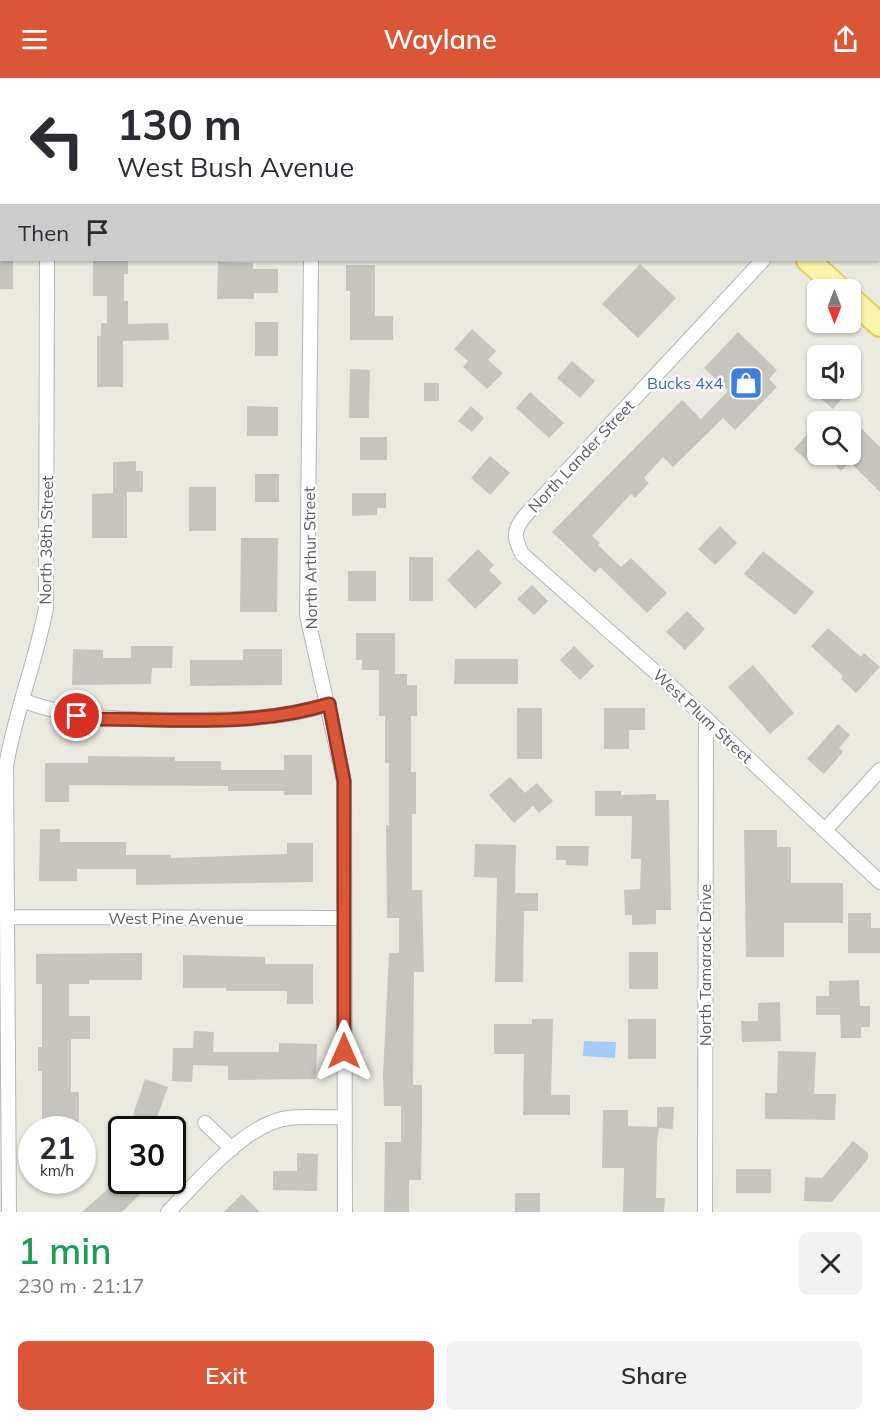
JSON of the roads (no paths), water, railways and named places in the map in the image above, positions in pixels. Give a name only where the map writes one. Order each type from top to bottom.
[{"type":"main road","points":[[809,261],[829,279]]},
{"type":"main road","points":[[861,308],[880,325]]},
{"type":"street","name":"North 38th Street","points":[[9,1212],[6,766],[10,740],[24,701],[46,608],[47,261]]},
{"type":"street","name":"North Arthur Street","points":[[311,261],[307,615],[329,704],[344,781],[345,1212]]},
{"type":"street","name":"North Lander Street","points":[[522,554],[515,540],[516,528],[524,517],[763,261]]},
{"type":"street","name":"West Plum Street","points":[[522,554],[706,718],[880,882]]},
{"type":"street","points":[[24,701],[54,712],[100,719],[253,720],[294,715],[329,704]]},
{"type":"street","name":"North Tamarack Drive","points":[[705,1212],[706,718]]},
{"type":"street","points":[[825,830],[880,770]]},
{"type":"street","name":"West Pine Avenue","points":[[8,917],[344,918]]},
{"type":"street","points":[[168,1212],[232,1149],[262,1126],[287,1118],[344,1118]]},
{"type":"street","points":[[205,1123],[232,1149]]},
{"type":"water","points":[[584,1041],[616,1042],[615,1058],[583,1056]]},
{"type":"place","name":"Bucks 4x4","points":[[746,383]]}]
